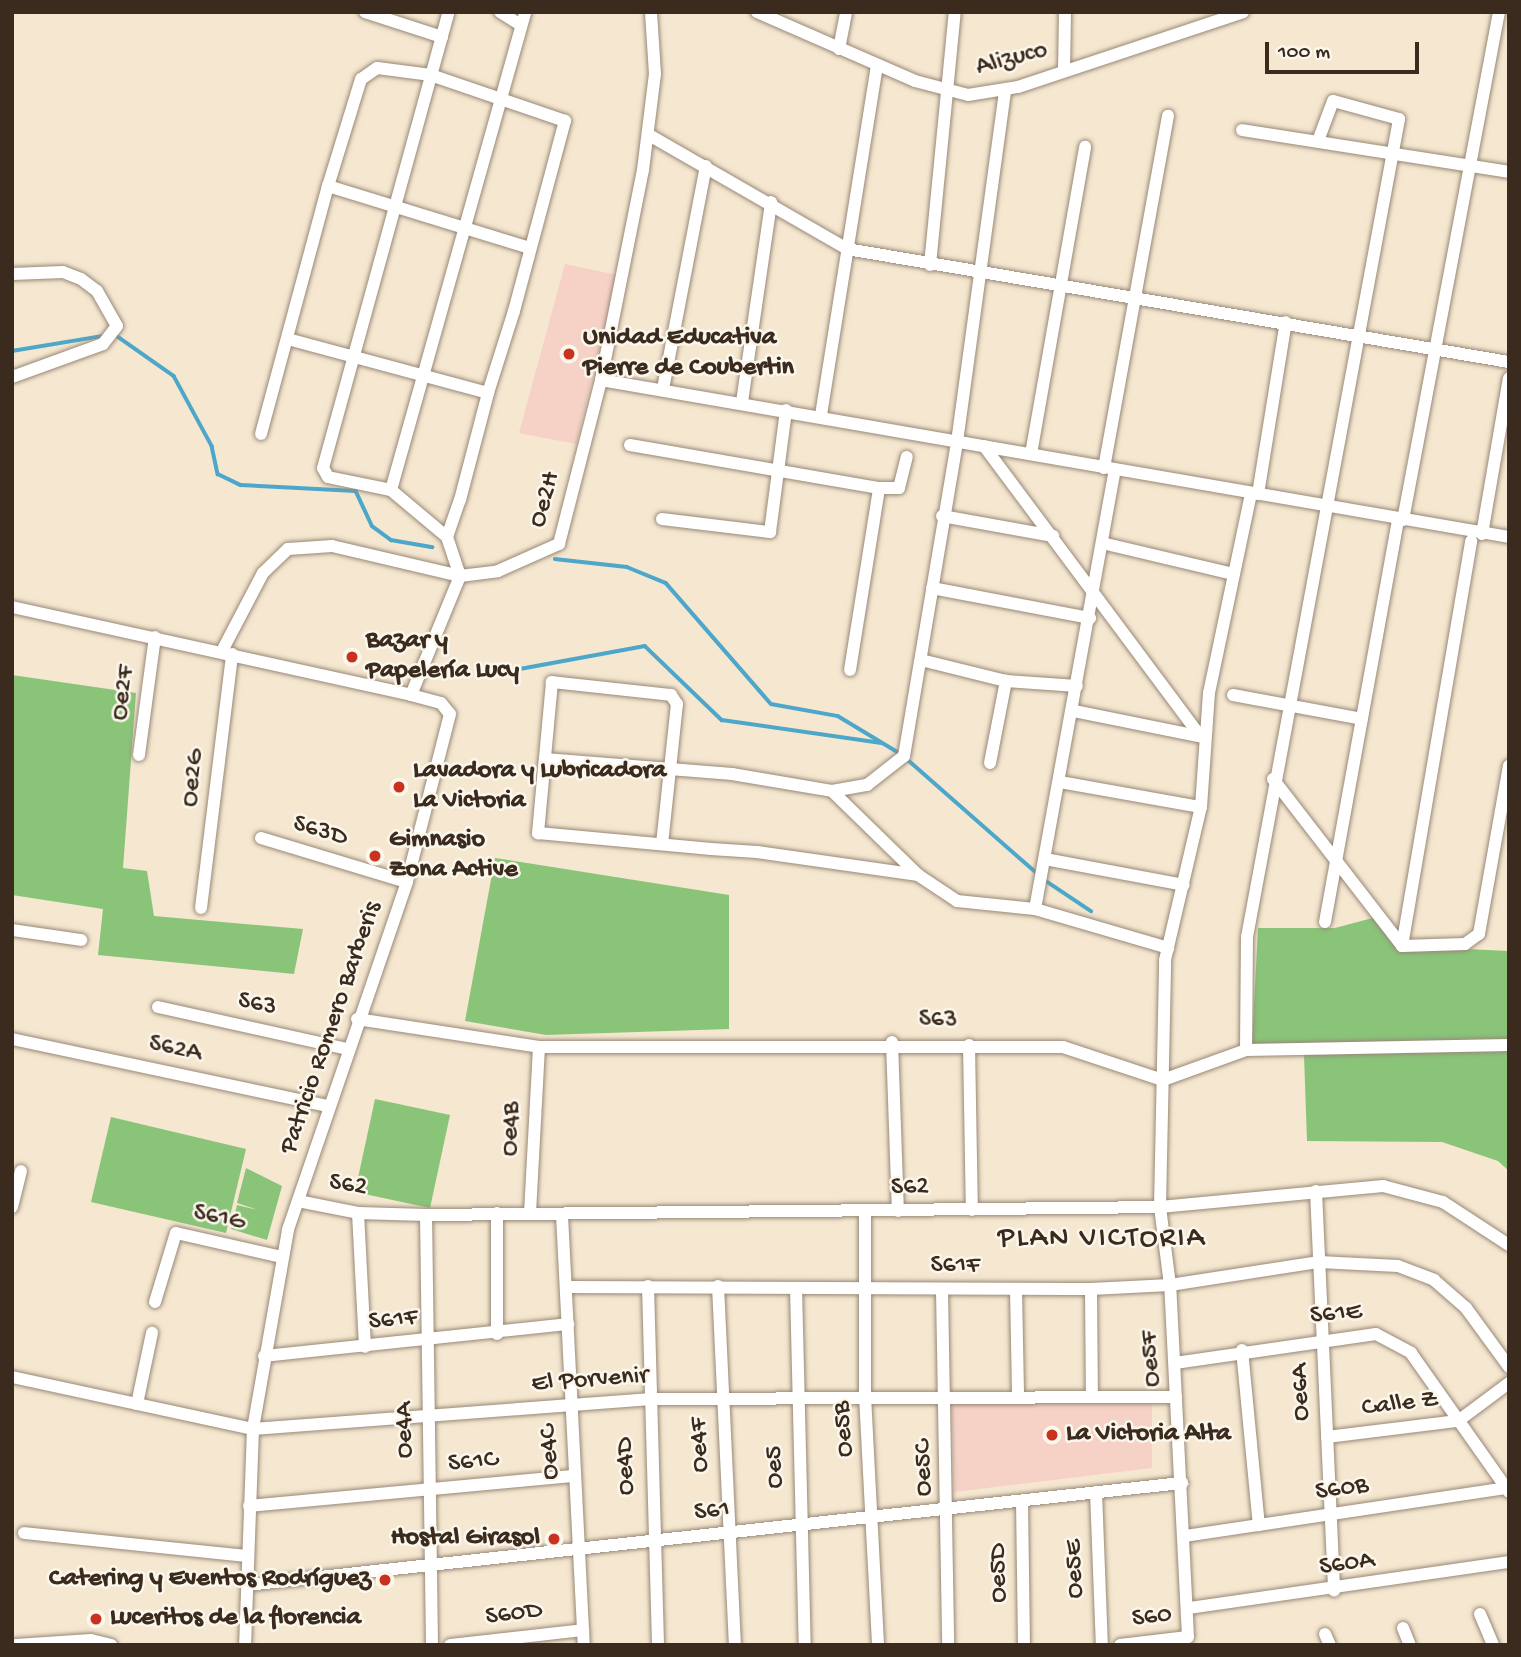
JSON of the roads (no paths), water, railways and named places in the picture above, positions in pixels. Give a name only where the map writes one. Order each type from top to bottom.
[{"type":"street","points":[[365,12],[442,37]]},
{"type":"street","points":[[411,695],[460,576],[447,537],[391,490],[323,472],[352,358],[449,12]]},
{"type":"street","points":[[391,490],[421,372],[523,19],[500,12]]},
{"type":"street","name":"Oe2H","points":[[227,652],[263,573],[288,550],[332,547],[460,576],[498,571],[559,544],[601,380],[649,135],[655,74],[650,12]]},
{"type":"street","name":"Alizuco","points":[[757,12],[877,65],[951,92],[1005,90],[1243,12]]},
{"type":"street","points":[[839,49],[846,12]]},
{"type":"street","points":[[930,265],[951,92],[954,12]]},
{"type":"street","points":[[1064,71],[1065,12]]},
{"type":"street","points":[[1325,922],[1435,351],[1467,166],[1499,12]]},
{"type":"street","points":[[821,415],[877,65]]},
{"type":"street","points":[[261,434],[328,186],[361,79],[377,68],[431,75],[565,121],[447,537]]},
{"type":"street","points":[[545,759],[666,770],[832,791],[867,785],[904,756],[942,516],[957,442],[978,272],[1005,90]]},
{"type":"street","points":[[1247,1050],[1247,937],[1320,524],[1328,507],[1394,155],[1398,115],[1337,101],[1330,104],[1318,141]]},
{"type":"street","points":[[1035,909],[1095,591],[1135,302],[1168,116]]},
{"type":"street","points":[[1242,130],[1509,172]]},
{"type":"street","points":[[649,135],[771,202],[846,249],[1135,302],[1286,322],[1435,351],[1509,362]]},
{"type":"street","points":[[1031,454],[1085,147]]},
{"type":"street","points":[[663,389],[706,166]]},
{"type":"street","points":[[328,186],[393,210],[530,248]]},
{"type":"street","points":[[742,402],[771,202]]},
{"type":"street","points":[[12,274],[63,272],[81,279],[116,316],[116,334],[80,354],[12,377]]},
{"type":"street","name":"Oe5F","points":[[1188,1637],[1189,1608],[1170,1285],[1160,1208],[1168,948],[1201,807],[1209,693],[1229,573],[1254,494],[1286,322]]},
{"type":"street","points":[[288,339],[352,358],[421,372],[488,393]]},
{"type":"street","points":[[1402,946],[1509,378]]},
{"type":"street","points":[[601,380],[821,415],[957,442],[1401,520],[1477,537],[1509,537]]},
{"type":"street","points":[[662,519],[770,532],[786,410]]},
{"type":"street","points":[[629,445],[879,488],[899,488],[907,457]]},
{"type":"street","points":[[984,446],[1205,738]]},
{"type":"street","points":[[850,670],[879,488]]},
{"type":"street","points":[[942,516],[1053,537]]},
{"type":"street","points":[[1102,543],[1229,573]]},
{"type":"street","points":[[932,588],[1090,618]]},
{"type":"street","name":"Patricio Romero Barberis","points":[[12,607],[227,652],[411,695],[441,703],[451,721],[407,882],[327,1106],[282,1257],[253,1429],[245,1645]]},
{"type":"street","name":"Oe2F","points":[[139,755],[155,637]]},
{"type":"street","name":"Oe2G","points":[[201,908],[227,652]]},
{"type":"street","points":[[921,660],[1006,681],[1077,686]]},
{"type":"street","points":[[990,763],[1006,681]]},
{"type":"street","points":[[662,844],[666,770],[677,704],[671,695],[624,686],[552,682],[538,832],[918,875]]},
{"type":"street","points":[[1233,695],[1362,719]]},
{"type":"street","points":[[1074,712],[1205,738]]},
{"type":"street","points":[[1402,946],[1465,944],[1479,934],[1509,766]]},
{"type":"street","points":[[1273,779],[1402,946]]},
{"type":"street","points":[[1060,782],[1201,807]]},
{"type":"street","points":[[832,791],[918,875],[957,901],[1035,909],[1168,948]]},
{"type":"street","name":"S63D","points":[[261,838],[407,882]]},
{"type":"street","points":[[1045,859],[1184,885]]},
{"type":"street","points":[[12,930],[80,940]]},
{"type":"street","name":"S63","points":[[158,1007],[347,1049]]},
{"type":"street","name":"S63","points":[[357,1019],[539,1047],[892,1042],[1063,1047],[1163,1080]]},
{"type":"street","name":"S62A","points":[[12,1039],[327,1106]]},
{"type":"street","points":[[892,1042],[898,1211]]},
{"type":"street","points":[[969,1045],[972,1210]]},
{"type":"street","points":[[1163,1080],[1247,1050],[1509,1045]]},
{"type":"street","name":"Oe4B","points":[[530,1213],[539,1047]]},
{"type":"street","points":[[12,1208],[21,1171]]},
{"type":"street","name":"S62","points":[[298,1201],[358,1213],[426,1215],[1160,1208],[1383,1186],[1443,1202],[1509,1245]]},
{"type":"street","name":"Oe6A","points":[[1316,1191],[1328,1515],[1334,1591]]},
{"type":"street","name":"Oe5B","points":[[864,1211],[867,1289],[864,1396],[873,1517],[878,1645]]},
{"type":"street","points":[[358,1213],[365,1347]]},
{"type":"street","points":[[497,1213],[497,1334]]},
{"type":"street","name":"Oe4A","points":[[426,1215],[432,1645]]},
{"type":"street","name":"Oe4C","points":[[562,1215],[584,1645]]},
{"type":"street","name":"S61G","points":[[155,1302],[176,1233],[282,1257]]},
{"type":"street","name":"S61F","points":[[567,1287],[1091,1289],[1170,1285],[1319,1262],[1398,1266],[1434,1280],[1466,1308],[1509,1367]]},
{"type":"street","name":"Oe4D","points":[[648,1286],[648,1399],[658,1645]]},
{"type":"street","name":"Oe4F","points":[[719,1286],[727,1534],[735,1645]]},
{"type":"street","name":"Oe5","points":[[796,1288],[805,1645]]},
{"type":"street","points":[[1016,1289],[1018,1395]]},
{"type":"street","points":[[1091,1289],[1092,1397]]},
{"type":"street","name":"Oe5C","points":[[942,1290],[949,1508],[948,1645]]},
{"type":"street","name":"S61F","points":[[264,1356],[497,1334],[568,1324]]},
{"type":"street","points":[[137,1404],[152,1333]]},
{"type":"street","name":"S61E","points":[[1175,1363],[1322,1338],[1376,1334],[1396,1342],[1411,1353],[1507,1490]]},
{"type":"street","points":[[1242,1350],[1259,1525]]},
{"type":"street","name":"El Porvenir","points":[[12,1377],[253,1429],[429,1418],[572,1403],[722,1396],[1176,1397]]},
{"type":"street","name":"Calle Z","points":[[1326,1437],[1458,1421],[1509,1383]]},
{"type":"street","name":"S61C","points":[[249,1506],[575,1476]]},
{"type":"street","name":"S61","points":[[247,1585],[1182,1483]]},
{"type":"street","name":"S60B","points":[[1185,1536],[1507,1490]]},
{"type":"street","name":"Oe5E","points":[[1096,1492],[1102,1645]]},
{"type":"street","name":"Oe5D","points":[[1022,1501],[1024,1645]]},
{"type":"street","points":[[24,1533],[248,1556]]},
{"type":"street","name":"S60A","points":[[1189,1608],[1334,1591],[1509,1562]]},
{"type":"street","points":[[1480,1614],[1493,1645]]},
{"type":"street","points":[[1403,1628],[1410,1645]]},
{"type":"street","name":"S60D","points":[[450,1645],[583,1630]]},
{"type":"street","name":"S60","points":[[1121,1645],[1164,1642],[1188,1637]]},
{"type":"street","points":[[16,1645],[92,1640],[111,1645]]},
{"type":"waterway","points":[[114,334],[174,376],[212,446],[218,474],[241,485],[356,491],[372,526],[391,540],[432,547]]},
{"type":"waterway","points":[[12,351],[103,336]]},
{"type":"waterway","points":[[555,559],[627,567],[666,583],[771,704],[838,716],[901,754]]},
{"type":"waterway","points":[[509,671],[645,646],[722,720],[881,743]]},
{"type":"waterway","points":[[907,759],[1038,874]]},
{"type":"waterway","points":[[1043,879],[1091,911]]},
{"type":"place","name":"Unidad Educativa Pierre de Coubertin","points":[[569,354]]},
{"type":"place","name":"Bazar y Papelería Lucy","points":[[352,657]]},
{"type":"place","name":"Lavadora y Lubricadora La Victoria","points":[[399,787]]},
{"type":"place","name":"Gimnasio Zona Active","points":[[375,856]]},
{"type":"place","name":"La Victoria Alta","points":[[1052,1435]]},
{"type":"place","name":"Hostal Girasol","points":[[554,1539]]},
{"type":"place","name":"Catering y Eventos Rodríguez","points":[[385,1580]]},
{"type":"place","name":"Luceritos de la florencia","points":[[96,1619]]},
{"type":"district","name":"PLAN VICTORIA","points":[[1102,1240]]}]
